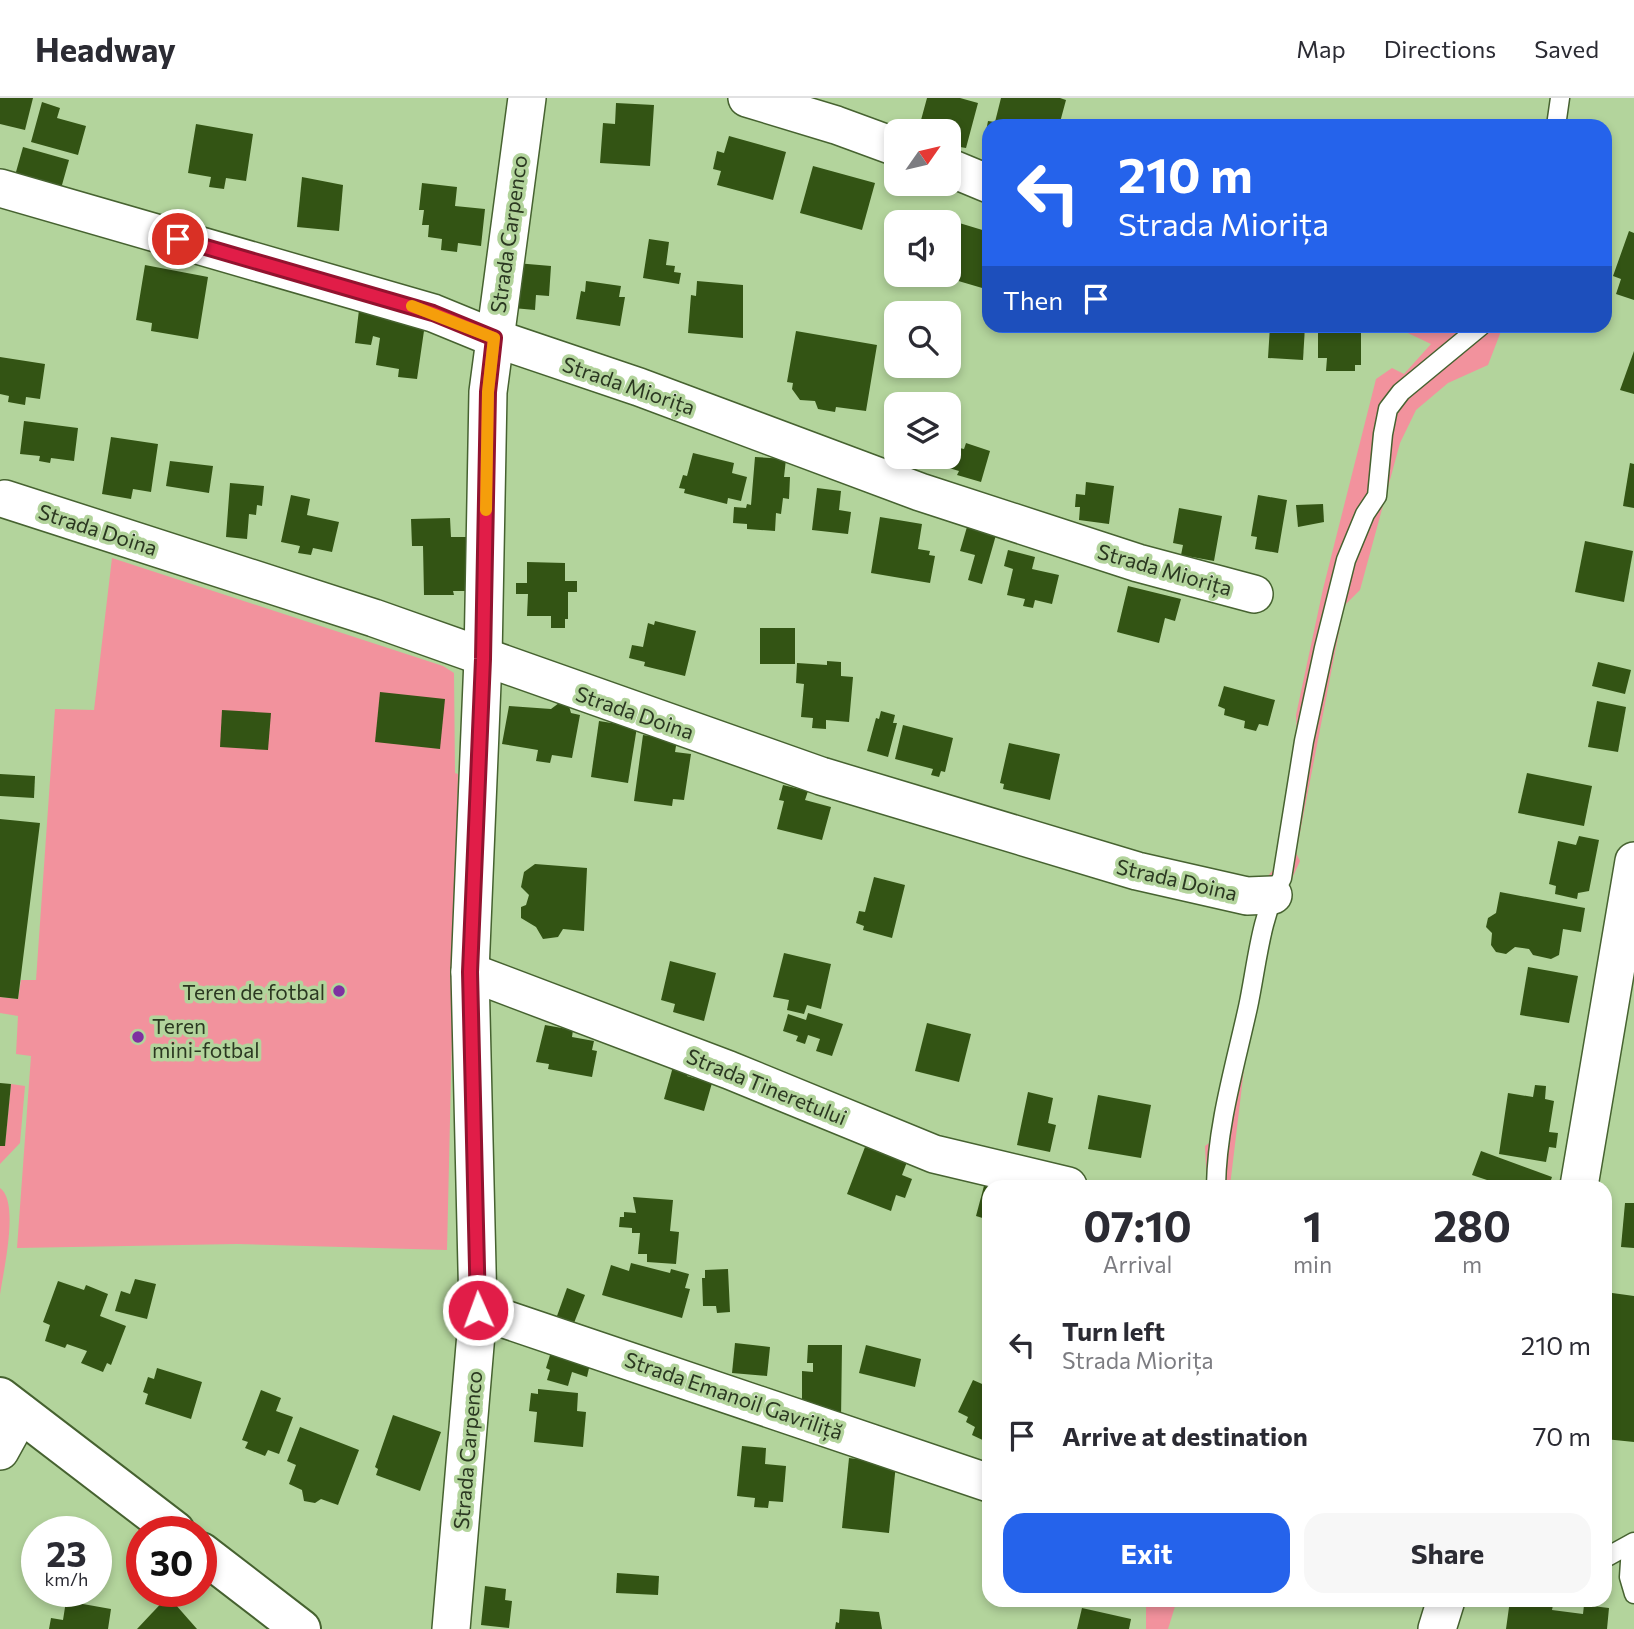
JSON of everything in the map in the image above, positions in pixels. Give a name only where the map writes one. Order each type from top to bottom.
[{"type":"main road","points":[[10,1405],[155,1516]]},
{"type":"main road","points":[[217,1565],[289,1625]]},
{"type":"street","name":"Strada Carpenco","points":[[452,1629],[478,1310],[470,972],[483,659],[488,392],[527,98]]},
{"type":"street","points":[[747,98],[836,125],[884,143]]},
{"type":"street","points":[[961,172],[982,181]]},
{"type":"street","name":"Strada Miorița","points":[[0,188],[433,313],[494,338],[639,387],[920,492],[1138,563],[1254,594]]},
{"type":"street","name":"Strada Doina","points":[[5,499],[374,618],[483,659],[821,775],[1137,872],[1247,896],[1273,895]]},
{"type":"street","points":[[1580,1180],[1634,861]]},
{"type":"street","name":"Strada Tineretului","points":[[470,972],[729,1070],[934,1154],[1043,1180]]},
{"type":"street","name":"Strada Emanoil Gavriliță","points":[[478,1310],[982,1481]]},
{"type":"street","points":[[0,1451],[10,1405]]},
{"type":"street","points":[[1437,1629],[1444,1607]]},
{"type":"lane","points":[[1557,119],[1560,98]]},
{"type":"lane","points":[[1216,1180],[1217,1149],[1273,895],[1282,878],[1304,741],[1346,560],[1365,514],[1377,496],[1382,434],[1388,409],[1401,392],[1473,333]]},
{"type":"lane","points":[[1612,1554],[1632,1544]]},
{"type":"lane","points":[[1632,1544],[1629,1577],[1634,1594]]},
{"type":"shaded area","points":[[1408,333],[1500,333],[1488,365],[1448,383],[1416,410],[1400,443],[1360,590],[1344,606],[1296,853],[1300,861],[1272,922],[1247,1044],[1231,1180],[1207,1180],[1205,1146],[1212,1141],[1257,917],[1244,902],[1276,867],[1299,781],[1296,715],[1323,589],[1376,379],[1392,368],[1404,374],[1431,344]]},
{"type":"shaded area","points":[[112,558],[443,666],[454,673],[455,773],[458,774],[447,1250],[237,1244],[17,1248],[31,1056],[16,1054],[18,1016],[0,1013],[0,997],[18,999],[21,980],[36,980],[55,709],[94,710]]},
{"type":"shaded area","points":[[11,1084],[25,1086],[20,1143],[0,1164],[0,1146],[5,1146]]},
{"type":"shaded area","points":[[0,1188],[6,1196],[10,1222],[0,1295]]},
{"type":"shaded area","points":[[1146,1607],[1175,1607],[1168,1629],[1146,1629]]},
{"type":"building","points":[[0,98],[33,98],[25,130],[0,124]]},
{"type":"building","points":[[927,98],[960,98],[978,103],[966,148],[961,147],[961,119],[921,119]]},
{"type":"building","points":[[1001,98],[1066,100],[1061,119],[996,119]]},
{"type":"building","points":[[42,102],[60,108],[57,118],[86,126],[78,155],[31,142]]},
{"type":"building","points":[[616,103],[654,105],[650,166],[600,163],[603,123],[615,124]]},
{"type":"building","points":[[196,124],[253,134],[246,181],[226,178],[224,189],[209,187],[211,177],[188,173]]},
{"type":"building","points":[[729,136],[786,152],[773,200],[717,185],[721,171],[713,169],[717,151],[724,153]]},
{"type":"building","points":[[23,147],[69,160],[60,192],[14,179]]},
{"type":"building","points":[[813,166],[875,183],[862,230],[800,213]]},
{"type":"building","points":[[302,177],[343,185],[339,231],[297,227]]},
{"type":"building","points":[[422,183],[457,187],[455,206],[485,209],[481,246],[458,243],[457,252],[441,250],[442,239],[428,237],[429,225],[422,225],[424,210],[419,210]]},
{"type":"building","points":[[961,224],[982,230],[982,288],[961,282]]},
{"type":"building","points":[[1629,231],[1634,233],[1634,300],[1616,294],[1621,279],[1613,276]]},
{"type":"building","points":[[649,239],[669,242],[666,265],[675,266],[674,272],[681,273],[679,284],[643,278]]},
{"type":"building","points":[[516,263],[551,266],[549,296],[536,295],[535,310],[513,308]]},
{"type":"building","points":[[145,265],[208,277],[198,339],[151,331],[152,323],[136,320]]},
{"type":"building","points":[[586,281],[621,286],[619,297],[625,297],[620,326],[576,319],[581,291],[585,292]]},
{"type":"building","points":[[697,281],[743,285],[743,338],[688,333],[691,295],[696,296]]},
{"type":"building","points":[[359,310],[425,324],[417,379],[398,377],[399,369],[376,365],[380,338],[373,336],[371,345],[355,343]]},
{"type":"building","points":[[796,331],[877,345],[866,411],[836,407],[835,412],[818,409],[815,401],[800,400],[792,389],[793,383],[787,382]]},
{"type":"building","points":[[1270,333],[1305,333],[1303,360],[1268,358]]},
{"type":"building","points":[[1318,333],[1361,333],[1361,365],[1355,365],[1355,371],[1326,371],[1327,358],[1318,358]]},
{"type":"building","points":[[1634,351],[1634,394],[1620,390]]},
{"type":"building","points":[[0,357],[45,364],[40,399],[26,397],[25,405],[8,402],[9,396],[0,394]]},
{"type":"building","points":[[24,421],[78,428],[74,461],[51,458],[50,463],[39,461],[40,456],[20,454]]},
{"type":"building","points":[[111,437],[158,444],[151,492],[133,489],[131,499],[102,494]]},
{"type":"building","points":[[966,443],[990,451],[981,482],[957,475],[959,471],[952,469],[961,469],[961,448],[964,449]]},
{"type":"building","points":[[693,453],[734,463],[732,473],[747,477],[741,501],[728,498],[727,504],[684,493],[685,489],[679,488],[683,475],[687,476]]},
{"type":"building","points":[[755,457],[786,459],[784,477],[790,477],[789,499],[783,498],[781,514],[776,513],[775,531],[747,529],[747,524],[733,523],[734,507],[746,508],[747,504],[751,505]]},
{"type":"building","points":[[170,461],[213,466],[209,493],[166,486]]},
{"type":"building","points":[[1630,463],[1634,464],[1634,508],[1623,506]]},
{"type":"building","points":[[1086,482],[1114,486],[1109,524],[1079,520],[1080,507],[1075,507],[1076,494],[1085,495]]},
{"type":"building","points":[[230,483],[264,486],[262,506],[257,505],[256,515],[249,514],[247,539],[226,537]]},
{"type":"building","points":[[817,488],[841,491],[839,510],[851,512],[848,534],[812,530]]},
{"type":"building","points":[[291,495],[310,499],[307,515],[339,522],[332,552],[313,548],[311,555],[298,553],[300,546],[281,542]]},
{"type":"building","points":[[1258,495],[1287,500],[1278,553],[1255,549],[1257,537],[1251,536]]},
{"type":"building","points":[[1323,504],[1324,522],[1298,527],[1296,505]]},
{"type":"building","points":[[1179,508],[1222,516],[1214,561],[1181,555],[1183,545],[1173,543]]},
{"type":"building","points":[[880,517],[922,524],[918,549],[930,551],[929,555],[935,556],[930,583],[871,573]]},
{"type":"building","points":[[450,518],[451,537],[474,537],[469,591],[453,591],[454,595],[424,595],[423,546],[412,546],[411,519]]},
{"type":"building","points":[[969,520],[998,528],[982,584],[968,580],[975,555],[960,551]]},
{"type":"building","points":[[1585,541],[1633,551],[1624,602],[1575,592]]},
{"type":"building","points":[[1008,550],[1035,557],[1032,569],[1059,575],[1052,604],[1035,600],[1033,608],[1023,606],[1025,599],[1007,595],[1013,569],[1004,566]]},
{"type":"building","points":[[527,562],[565,563],[565,581],[577,581],[577,592],[568,592],[568,619],[565,619],[565,628],[551,628],[551,616],[527,616],[528,594],[516,594],[516,583],[527,583]]},
{"type":"building","points":[[1128,586],[1181,599],[1175,621],[1165,618],[1159,643],[1117,632]]},
{"type":"building","points":[[655,621],[696,631],[685,676],[644,666],[645,662],[629,658],[632,645],[643,647],[648,623],[654,625]]},
{"type":"building","points":[[760,628],[795,628],[795,664],[760,664]]},
{"type":"building","points":[[827,661],[841,662],[841,676],[853,677],[849,722],[826,720],[826,729],[812,728],[813,718],[801,717],[804,684],[796,683],[797,663],[827,665]]},
{"type":"building","points":[[1598,662],[1631,670],[1625,694],[1592,686]]},
{"type":"building","points":[[1224,686],[1275,700],[1268,726],[1259,724],[1256,731],[1244,728],[1245,721],[1224,715],[1225,709],[1218,706]]},
{"type":"building","points":[[380,692],[445,699],[440,749],[375,742]]},
{"type":"building","points":[[1597,701],[1626,707],[1618,752],[1588,747]]},
{"type":"building","points":[[559,703],[569,706],[571,713],[580,715],[572,758],[552,755],[550,763],[536,761],[538,750],[502,744],[509,706],[551,709]]},
{"type":"building","points":[[222,710],[271,713],[268,750],[220,747]]},
{"type":"building","points":[[881,711],[895,715],[893,723],[897,723],[888,757],[867,751],[876,718],[879,719]]},
{"type":"building","points":[[599,721],[637,727],[628,783],[591,777]]},
{"type":"building","points":[[903,725],[953,738],[945,772],[941,771],[939,777],[931,775],[933,769],[895,759]]},
{"type":"building","points":[[643,735],[677,740],[675,752],[691,754],[684,800],[673,799],[672,806],[634,801]]},
{"type":"building","points":[[1009,743],[1060,754],[1050,800],[1003,789],[1004,784],[1000,783]]},
{"type":"building","points":[[1527,773],[1592,786],[1584,826],[1518,813]]},
{"type":"building","points":[[0,774],[35,776],[34,798],[0,796]]},
{"type":"building","points":[[783,785],[808,791],[805,800],[831,807],[822,840],[777,829],[784,801],[779,800]]},
{"type":"building","points":[[0,819],[40,823],[18,999],[0,997]]},
{"type":"building","points":[[1579,836],[1599,840],[1589,891],[1578,893],[1577,899],[1555,894],[1556,886],[1549,884],[1558,841],[1576,845]]},
{"type":"building","points":[[535,864],[587,868],[584,931],[563,929],[558,937],[543,939],[536,927],[521,918],[521,907],[526,905],[529,895],[521,887],[524,872]]},
{"type":"building","points":[[874,877],[905,885],[892,938],[863,930],[864,926],[856,923],[859,911],[865,912]]},
{"type":"building","points":[[1500,892],[1585,908],[1581,932],[1563,929],[1559,955],[1551,959],[1533,955],[1529,949],[1515,947],[1506,954],[1496,952],[1491,945],[1492,933],[1486,927],[1488,918],[1496,913]]},
{"type":"building","points":[[784,953],[831,964],[821,1009],[807,1005],[804,1014],[787,1010],[789,1000],[773,997]]},
{"type":"building","points":[[670,961],[716,973],[704,1021],[673,1012],[675,1004],[661,1000]]},
{"type":"building","points":[[1528,967],[1578,976],[1569,1023],[1520,1015]]},
{"type":"building","points":[[808,1013],[843,1024],[832,1056],[816,1051],[820,1039],[808,1035],[805,1044],[796,1041],[798,1036],[783,1031],[788,1014],[806,1020]]},
{"type":"building","points":[[927,1023],[971,1034],[959,1082],[915,1071]]},
{"type":"building","points":[[545,1025],[573,1030],[572,1037],[594,1041],[592,1050],[597,1051],[592,1077],[548,1069],[549,1064],[536,1062]]},
{"type":"building","points":[[674,1063],[690,1068],[687,1076],[712,1083],[704,1111],[664,1099]]},
{"type":"building","points":[[0,1083],[11,1084],[5,1146],[0,1146]]},
{"type":"building","points":[[1535,1085],[1546,1086],[1545,1099],[1554,1101],[1549,1132],[1558,1133],[1556,1148],[1549,1147],[1546,1162],[1499,1154],[1508,1093],[1533,1097]]},
{"type":"building","points":[[1028,1092],[1053,1098],[1048,1123],[1056,1125],[1050,1152],[1017,1145]]},
{"type":"building","points":[[1098,1095],[1151,1105],[1141,1158],[1088,1149]]},
{"type":"building","points":[[865,1147],[907,1162],[902,1175],[912,1179],[905,1198],[896,1195],[891,1211],[847,1194]]},
{"type":"building","points":[[1481,1151],[1552,1177],[1551,1180],[1487,1180],[1472,1175]]},
{"type":"building","points":[[982,1193],[982,1218],[976,1216]]},
{"type":"building","points":[[633,1197],[673,1200],[670,1231],[679,1232],[676,1264],[647,1262],[647,1254],[638,1254],[640,1233],[632,1233],[632,1228],[619,1227],[620,1217],[624,1217],[624,1212],[636,1213]]},
{"type":"building","points":[[1625,1203],[1634,1203],[1634,1248],[1621,1247]]},
{"type":"building","points":[[631,1263],[670,1273],[671,1269],[689,1274],[685,1288],[690,1289],[682,1318],[602,1295],[611,1265],[629,1271]]},
{"type":"building","points":[[728,1269],[730,1312],[717,1313],[716,1306],[703,1306],[702,1278],[705,1278],[705,1270]]},
{"type":"building","points":[[135,1279],[156,1284],[147,1319],[115,1311],[121,1291],[130,1294]]},
{"type":"building","points":[[58,1281],[84,1290],[86,1285],[108,1294],[100,1316],[126,1326],[111,1365],[107,1363],[103,1372],[81,1363],[87,1351],[67,1344],[65,1348],[45,1341],[50,1325],[43,1322]]},
{"type":"building","points":[[567,1288],[585,1295],[574,1323],[557,1316]]},
{"type":"building","points":[[1612,1293],[1634,1296],[1634,1442],[1612,1440]]},
{"type":"building","points":[[735,1343],[770,1347],[767,1376],[732,1373]]},
{"type":"building","points":[[808,1345],[842,1345],[841,1420],[802,1413],[802,1371],[813,1372],[813,1363],[807,1363]]},
{"type":"building","points":[[866,1345],[921,1359],[915,1387],[859,1373]]},
{"type":"building","points":[[551,1352],[590,1364],[587,1377],[572,1372],[568,1386],[547,1380],[550,1370],[546,1368]]},
{"type":"building","points":[[157,1368],[202,1382],[191,1419],[145,1404],[148,1394],[143,1392],[148,1377],[154,1379]]},
{"type":"building","points":[[973,1380],[982,1384],[982,1440],[972,1435],[975,1427],[966,1422],[968,1417],[958,1412]]},
{"type":"building","points":[[538,1389],[578,1393],[577,1411],[586,1412],[583,1447],[534,1442],[537,1412],[529,1411],[531,1393],[538,1394]]},
{"type":"building","points":[[261,1390],[281,1398],[276,1411],[293,1417],[279,1454],[268,1450],[265,1456],[245,1448],[248,1442],[242,1440]]},
{"type":"building","points":[[393,1415],[441,1432],[420,1491],[376,1475],[378,1469],[375,1467]]},
{"type":"building","points":[[300,1427],[359,1450],[338,1505],[321,1499],[315,1503],[304,1501],[302,1490],[289,1484],[296,1465],[287,1461]]},
{"type":"building","points":[[742,1446],[766,1448],[765,1464],[786,1466],[783,1502],[769,1501],[768,1508],[754,1507],[755,1498],[737,1496]]},
{"type":"building","points":[[849,1458],[896,1464],[889,1533],[842,1528]]},
{"type":"building","points":[[617,1573],[659,1576],[658,1595],[616,1593]]},
{"type":"building","points":[[485,1586],[506,1589],[505,1600],[512,1601],[509,1628],[481,1625]]},
{"type":"building","points":[[65,1607],[111,1609],[108,1629],[49,1629],[51,1618],[63,1620]]},
{"type":"building","points":[[158,1607],[178,1607],[197,1629],[137,1629]]},
{"type":"building","points":[[1509,1607],[1553,1607],[1552,1610],[1583,1614],[1584,1607],[1609,1608],[1607,1629],[1506,1629]]},
{"type":"building","points":[[1082,1608],[1131,1619],[1129,1629],[1077,1629]]},
{"type":"building","points":[[840,1609],[879,1612],[882,1629],[835,1629],[836,1622],[839,1623]]},
{"type":"slow traffic","points":[[412,306],[494,338],[488,392],[486,510]]},
{"type":"place","name":"Teren de fotbal","points":[[339,991]]},
{"type":"place","name":"Teren mini-fotbal","points":[[138,1037]]},
{"type":"route","points":[[178,239],[433,313],[494,338],[488,392],[483,659],[470,972],[478,1310]]}]
